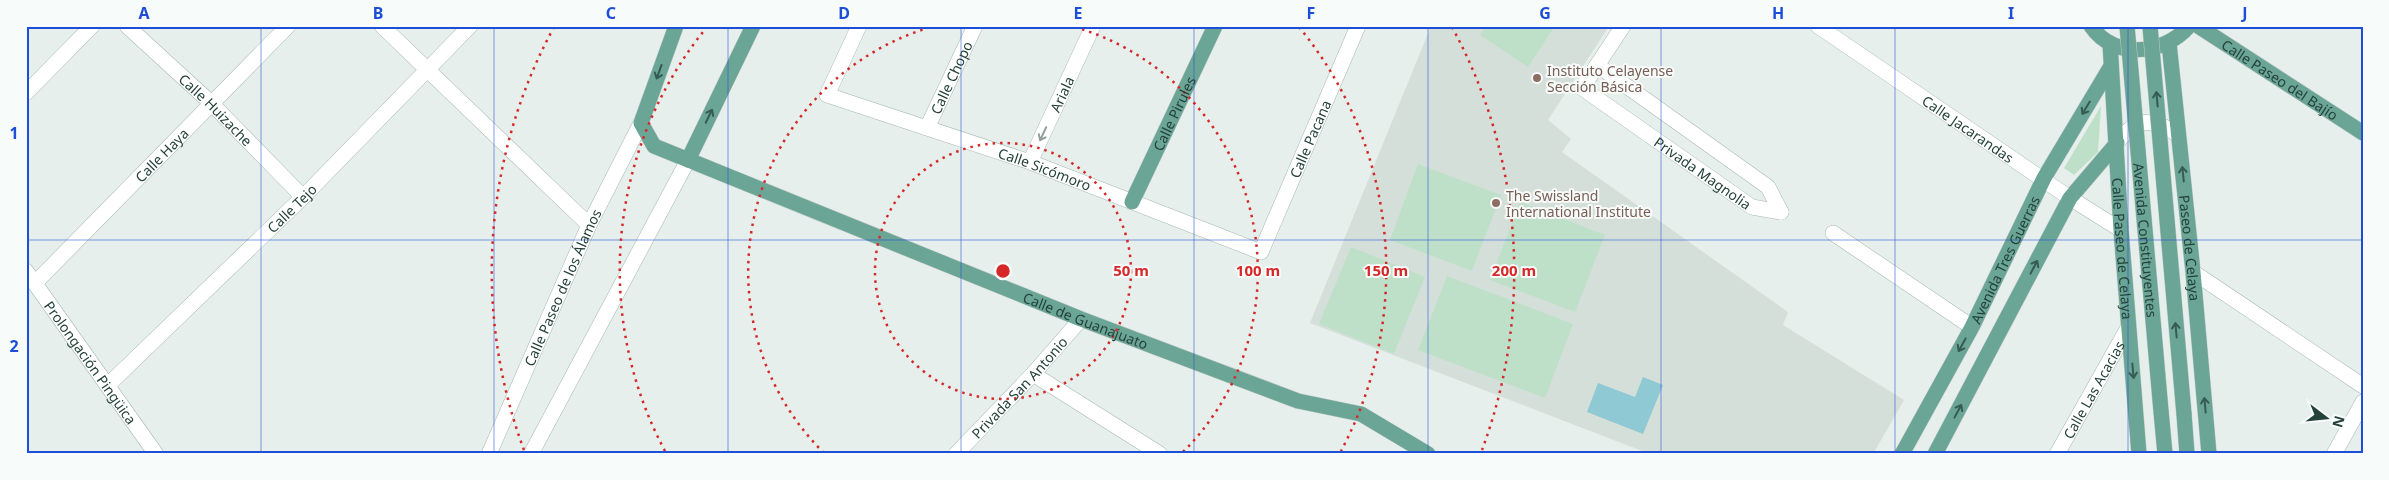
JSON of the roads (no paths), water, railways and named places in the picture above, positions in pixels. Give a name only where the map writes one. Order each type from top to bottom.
[{"type":"main road","name":"Calle Paseo de los Álamos","points":[[641,123],[676,26]]},
{"type":"main road","points":[[641,123],[654,146],[688,160],[753,26]]},
{"type":"main road","name":"Calle Pirules","points":[[1132,202],[1214,26]]},
{"type":"main road","points":[[2091,26],[2110,43],[2124,48],[2139,50],[2169,43],[2188,26]]},
{"type":"main road","name":"Avenida Constituyentes","points":[[2127,26],[2164,454]]},
{"type":"main road","name":"Avenida Constituyentes","points":[[2150,26],[2187,454]]},
{"type":"main road","name":"Calle Paseo del Bajío","points":[[2198,26],[2363,133]]},
{"type":"main road","name":"Calle Paseo de Celaya","points":[[2110,43],[2121,230],[2139,454]]},
{"type":"main road","name":"Paseo de Celaya","points":[[2169,43],[2193,272],[2209,454]]},
{"type":"main road","name":"Avenida Tres Guerras","points":[[1902,454],[1972,326],[2044,178],[2111,66]]},
{"type":"main road","name":"Avenida Tres Guerras","points":[[1935,454],[2070,198],[2116,143]]},
{"type":"main road","name":"Calle de Guanajuato","points":[[688,160],[1081,319],[1298,401],[1361,414],[1428,454]]},
{"type":"street","points":[[26,93],[92,26]]},
{"type":"street","name":"Calle Huizache","points":[[127,26],[211,103],[303,197]]},
{"type":"street","name":"Calle Haya","points":[[30,277],[288,26]]},
{"type":"street","points":[[382,26],[589,225]]},
{"type":"street","name":"Calle Tejo","points":[[108,385],[303,197],[470,26]]},
{"type":"street","name":"Calle Sicómoro","points":[[859,26],[827,95],[1030,162],[1261,252]]},
{"type":"street","name":"Calle Chopo","points":[[927,128],[976,26]]},
{"type":"street","name":"Ariala","points":[[1030,162],[1094,26]]},
{"type":"street","name":"Calle Pacana","points":[[1261,252],[1358,26]]},
{"type":"street","name":"Privada Magnolia","points":[[1597,65],[1768,187],[1780,212],[1752,207],[1582,88],[1597,65],[1623,26]]},
{"type":"street","name":"Calle Jacarandas","points":[[1818,26],[2044,178],[2070,198],[2121,230]]},
{"type":"street","points":[[2116,143],[2126,131],[2141,121],[2155,123],[2179,135]]},
{"type":"street","name":"Calle Paseo de los Álamos","points":[[489,454],[589,225],[641,123]]},
{"type":"street","points":[[1676,154],[1689,131]]},
{"type":"street","points":[[530,454],[688,160]]},
{"type":"street","points":[[1833,233],[1972,326]]},
{"type":"street","points":[[2193,272],[2363,386]]},
{"type":"street","name":"Prolongación Pingüica","points":[[30,277],[156,454]]},
{"type":"street","name":"Privada San Antonio","points":[[956,454],[1033,374],[1081,319]]},
{"type":"street","name":"Calle Las Acacias","points":[[2057,454],[2129,326]]},
{"type":"street","points":[[1033,374],[1160,454]]},
{"type":"street","points":[[2334,454],[2363,402]]},
{"type":"water","points":[[1643,377],[1663,385],[1643,434],[1587,412],[1598,383],[1635,397]]},
{"type":"place","name":"Instituto Celayense Sección Básica","points":[[1537,78]]},
{"type":"place","name":"The Swissland International Institute","points":[[1496,203]]}]
